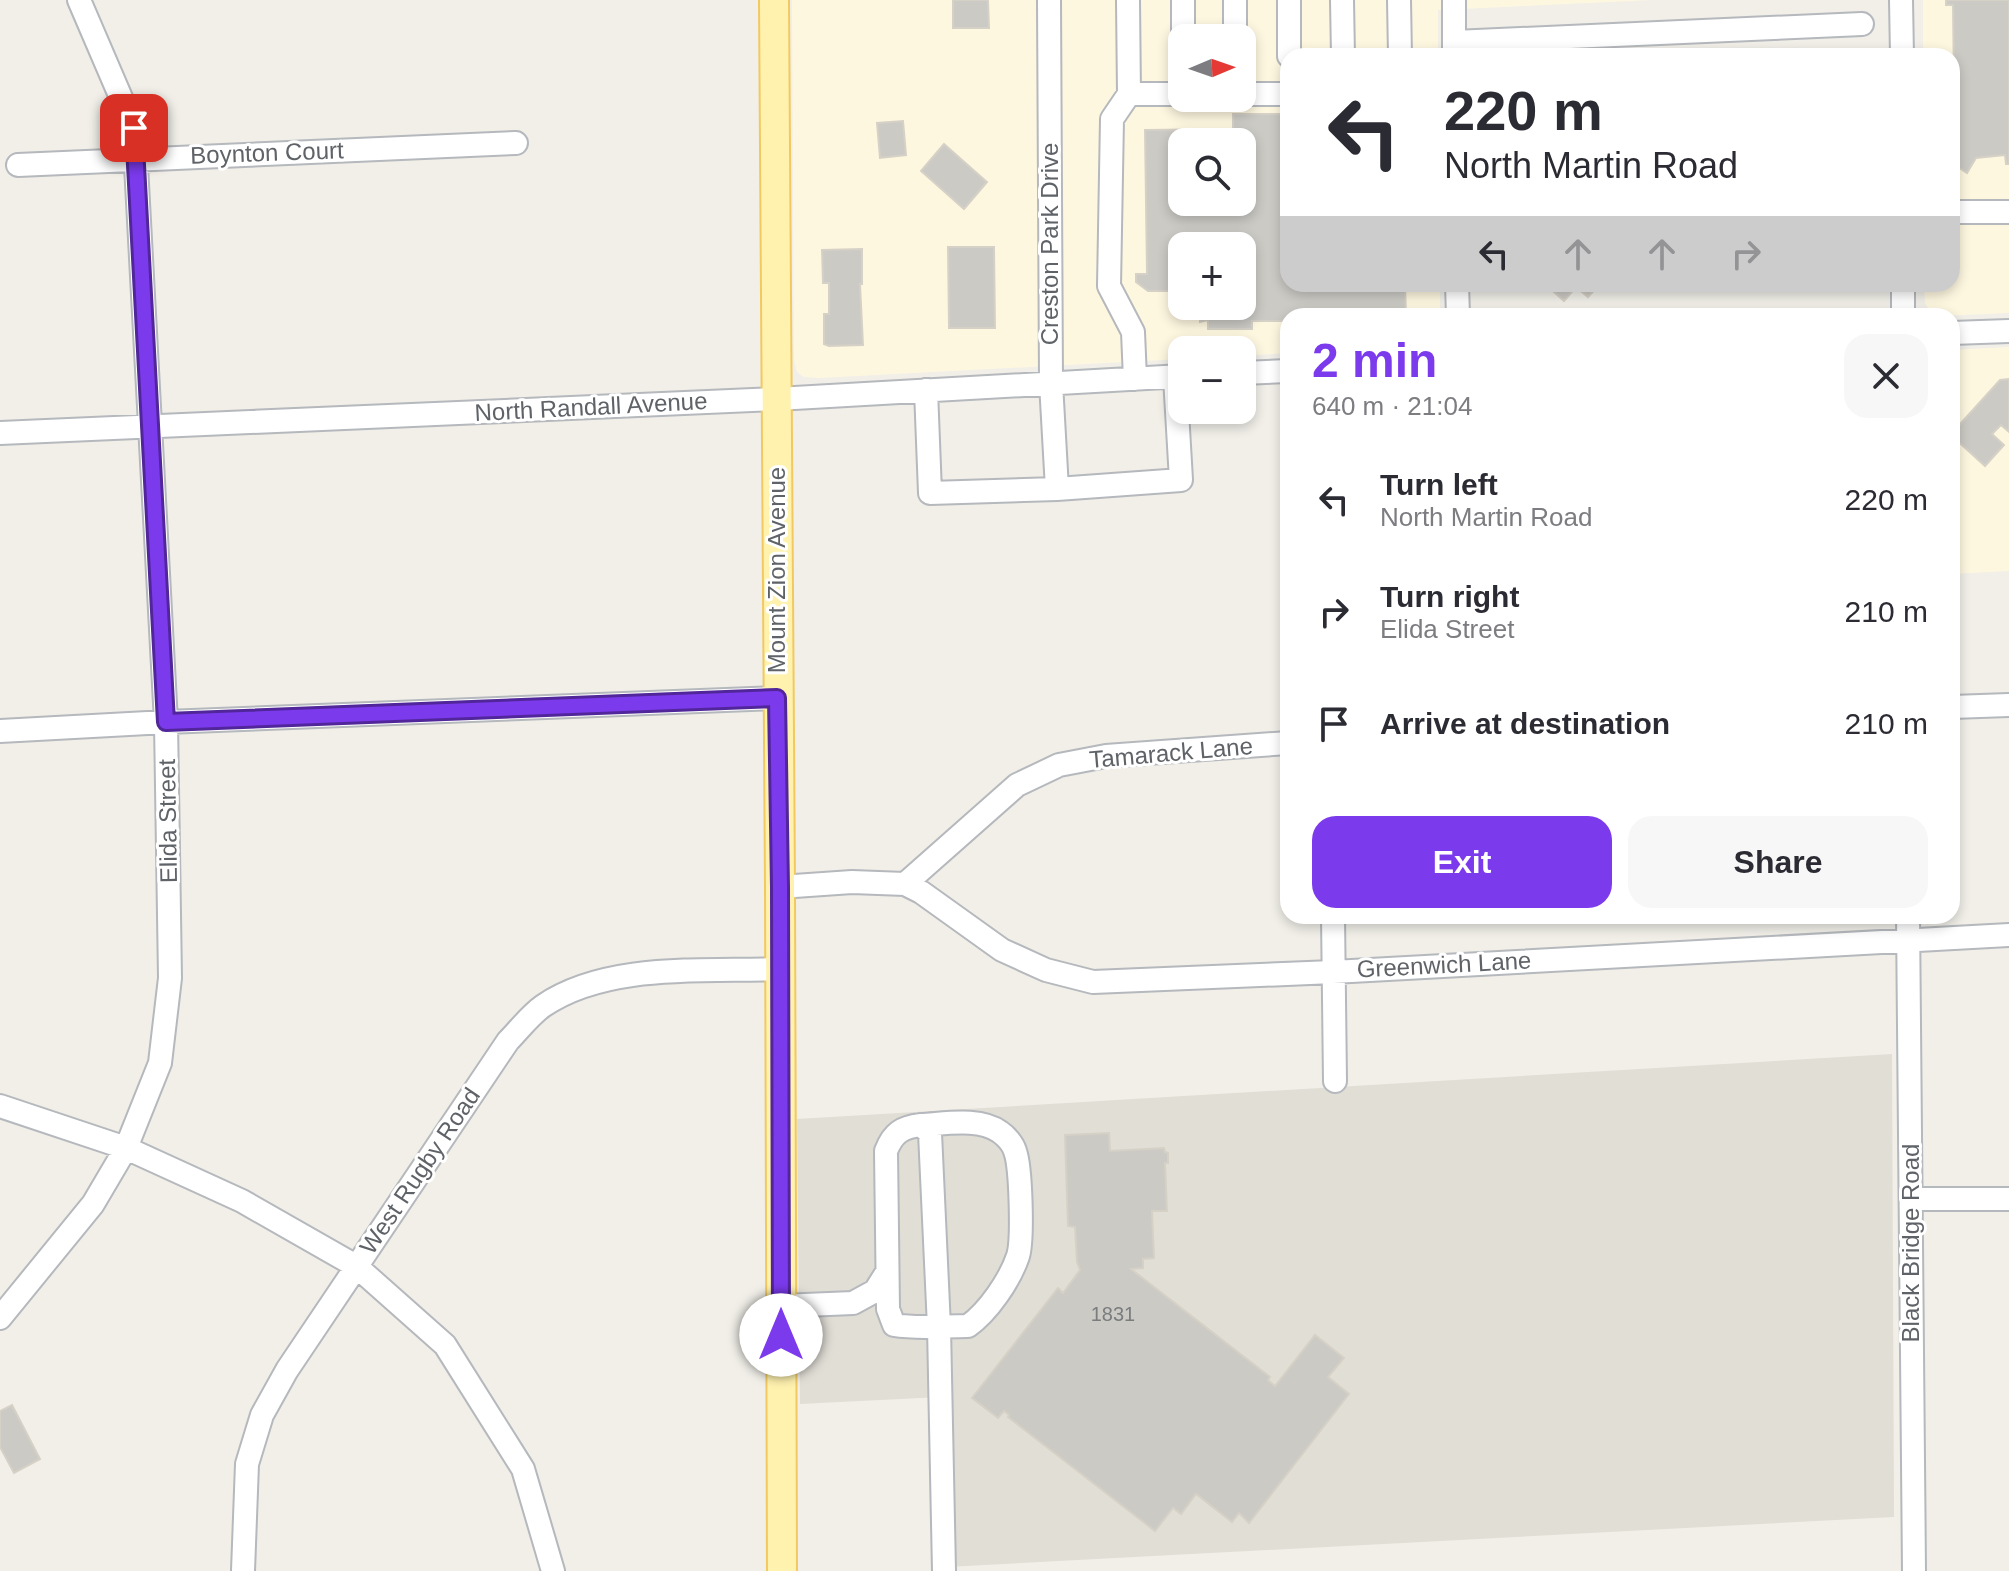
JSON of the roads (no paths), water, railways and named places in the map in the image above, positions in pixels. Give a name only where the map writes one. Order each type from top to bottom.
[{"type":"main road","name":"Mount Zion Avenue","points":[[774,0],[782,1571]]},
{"type":"street","name":"Elida Street","points":[[0,1318],[93,1204],[126,1148],[160,1063],[170,978],[166,722],[134,128],[79,0]]},
{"type":"street","name":"Creston Park Drive","points":[[1049,0],[1051,383],[1057,489]]},
{"type":"street","points":[[1128,0],[1129,94],[1112,119],[1109,286],[1133,332],[1135,379]]},
{"type":"street","points":[[1183,0],[1183,24]]},
{"type":"street","points":[[1235,0],[1235,24]]},
{"type":"street","points":[[1289,0],[1289,48]]},
{"type":"street","points":[[1342,0],[1343,48]]},
{"type":"street","points":[[1399,0],[1400,48]]},
{"type":"street","points":[[1454,0],[1454,48]]},
{"type":"street","points":[[1901,0],[1902,48]]},
{"type":"street","points":[[1470,48],[1862,24]]},
{"type":"street","points":[[1129,94],[1168,94]]},
{"type":"street","points":[[1256,94],[1280,94]]},
{"type":"street","name":"Boynton Court","points":[[18,165],[516,143]]},
{"type":"street","points":[[1960,212],[2009,212]]},
{"type":"street","points":[[1960,333],[2009,331]]},
{"type":"street","points":[[1256,372],[1280,371]]},
{"type":"street","name":"North Randall Avenue","points":[[0,433],[777,399],[1168,377]]},
{"type":"street","points":[[926,390],[930,493],[1057,489],[1181,480],[1180,424]]},
{"type":"street","points":[[0,731],[777,698]]},
{"type":"street","points":[[1960,707],[2009,705]]},
{"type":"street","name":"Tamarack Lane","points":[[905,884],[1017,785],[1059,765],[1106,756],[1280,744]]},
{"type":"street","points":[[780,887],[852,882],[905,884]]},
{"type":"street","name":"Greenwich Lane","points":[[905,884],[1002,950],[1046,970],[1093,982],[2009,935]]},
{"type":"street","points":[[1333,924],[1335,1081]]},
{"type":"street","name":"Black Bridge Road","points":[[1908,924],[1914,1571]]},
{"type":"street","name":"West Rugby Road","points":[[243,1571],[247,1464],[262,1415],[287,1370],[508,1041],[543,1006],[588,985],[632,974],[780,969]]},
{"type":"street","points":[[0,1106],[126,1148],[242,1201],[356,1266],[445,1345],[523,1469],[553,1571]]},
{"type":"street","points":[[973,1124],[998,1129],[1015,1150],[1021,1236],[1019,1254],[976,1320],[968,1326],[894,1325],[888,1309],[886,1151],[890,1141],[904,1126],[921,1125],[973,1124]]},
{"type":"street","points":[[921,1125],[930,1133],[932,1141],[944,1571]]},
{"type":"street","points":[[1911,1199],[2009,1199]]},
{"type":"street","points":[[781,1306],[853,1303],[875,1291],[887,1272]]}]
